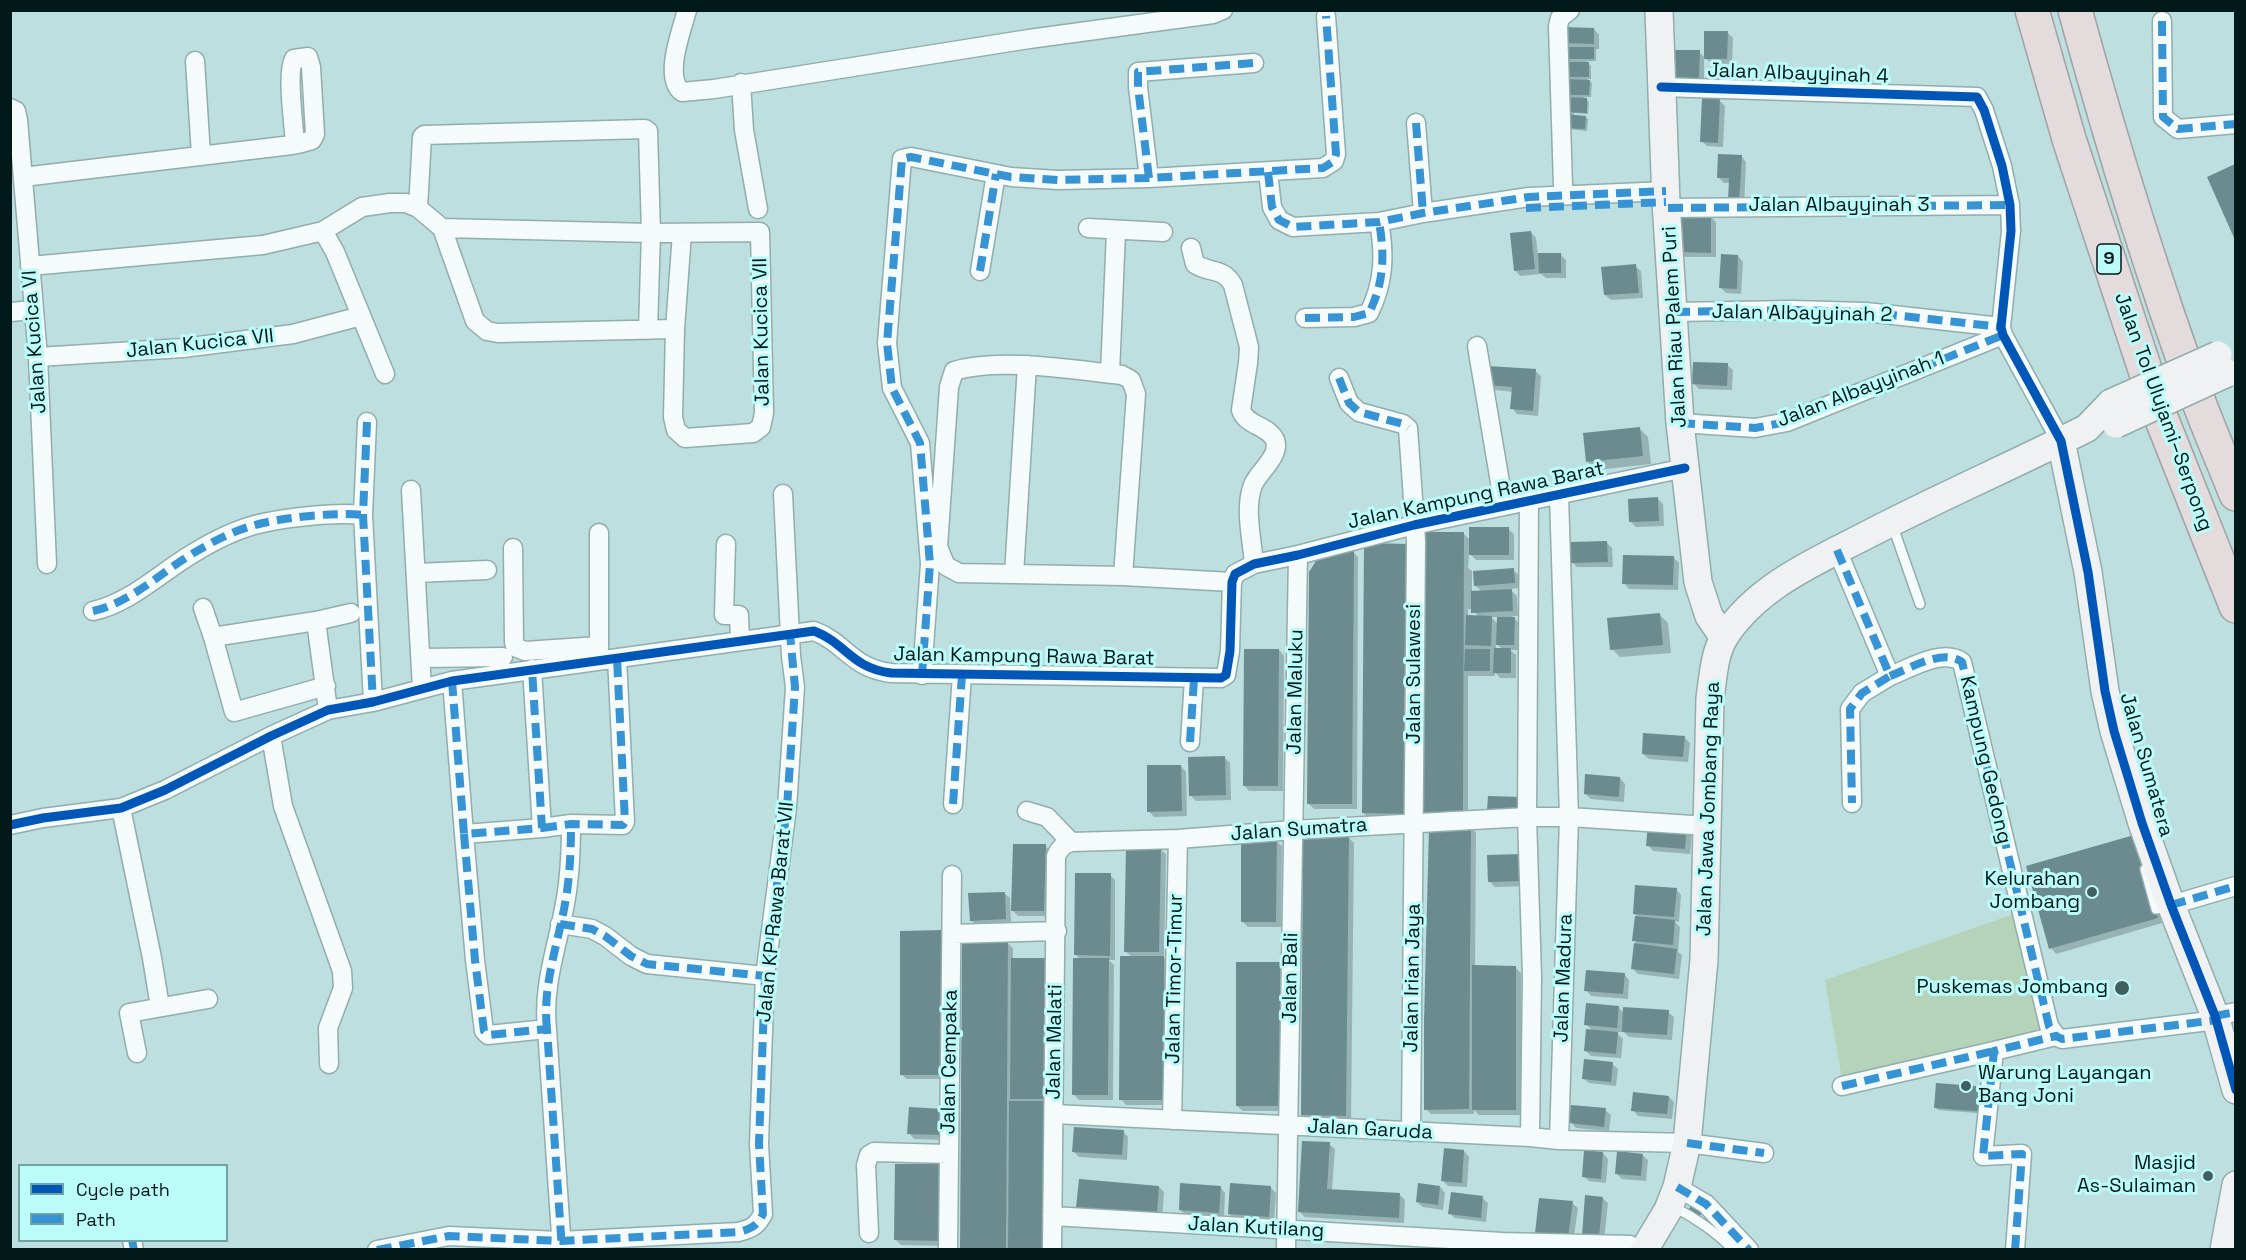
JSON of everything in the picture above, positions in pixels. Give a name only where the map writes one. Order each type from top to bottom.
[{"type":"highway","name":"Jalan Tol Ulujami–Serpong","points":[[2032,10],[2069,139],[2160,415],[2235,606]]},
{"type":"highway","name":"Jalan Tol Ulujami–Serpong","points":[[2075,10],[2112,145],[2150,262],[2197,398],[2235,494]]},
{"type":"street","points":[[687,10],[673,66],[677,87],[682,92],[1029,39],[1213,14],[1223,10]]},
{"type":"street","points":[[1563,186],[1558,26],[1560,18],[1569,10]]},
{"type":"street","name":"Jalan Riau Palem Puri","points":[[1659,10],[1661,87],[1680,423],[1698,582],[1709,616],[1724,638]]},
{"type":"street","points":[[922,675],[930,564],[920,443],[892,388],[887,343],[901,162],[905,157],[911,157],[996,174],[1058,180],[1149,178],[1330,166],[1336,154],[1326,16]]},
{"type":"street","points":[[2162,21],[2163,117],[2178,129],[2235,124]]},
{"type":"street","points":[[195,61],[201,155]]},
{"type":"street","points":[[1149,178],[1138,72],[1254,63]]},
{"type":"street","points":[[741,83],[744,130],[758,209]]},
{"type":"street","name":"Jalan Albayyinah 4","points":[[1661,87],[1977,97],[1984,110],[2002,166],[2010,205]]},
{"type":"street","name":"Jalan Kucica VI","points":[[14,114],[23,177],[38,357],[48,564]]},
{"type":"street","points":[[1416,123],[1423,213]]},
{"type":"street","points":[[418,208],[422,137],[424,135],[645,129],[650,137],[651,233],[648,330]]},
{"type":"street","points":[[23,177],[295,144]]},
{"type":"street","name":"Jalan Albayyinah 3","points":[[1268,171],[1272,207],[1279,220],[1293,227],[1379,222],[1423,213],[1527,202],[1667,200],[2010,205]]},
{"type":"street","points":[[980,271],[996,174]]},
{"type":"street","points":[[30,266],[263,245],[323,231],[362,207],[390,203],[406,204],[418,208],[442,228],[475,321],[487,331],[498,333],[675,329]]},
{"type":"street","points":[[2010,205],[2011,231],[2002,331],[2061,441]]},
{"type":"street","points":[[1305,318],[1354,317],[1369,314],[1379,294],[1382,270],[1383,243],[1379,222]]},
{"type":"street","name":"Jalan Kucica VII","points":[[442,228],[651,233],[760,232],[764,412],[759,429],[753,433],[685,438],[676,430],[673,417],[675,329],[682,233]]},
{"type":"street","points":[[1088,228],[1163,232]]},
{"type":"street","points":[[323,231],[335,252],[385,374]]},
{"type":"street","points":[[1110,374],[1116,231]]},
{"type":"street","points":[[1191,248],[1195,264],[1205,270],[1217,271],[1228,276],[1233,285],[1249,347],[1241,410],[1243,418],[1269,434],[1275,441],[1275,449],[1269,463],[1254,483],[1250,497],[1254,564]]},
{"type":"street","points":[[10,312],[34,310]]},
{"type":"street","name":"Jalan Albayyinah 2","points":[[1675,312],[1792,310],[1866,312],[2002,331]]},
{"type":"street","name":"Jalan Kucica VII","points":[[38,357],[183,348],[293,334],[361,316]]},
{"type":"street","name":"Jalan Albayyinah 1","points":[[1680,423],[1755,428],[1786,422],[2002,331]]},
{"type":"street","points":[[1477,346],[1504,506]]},
{"type":"street","name":"Jalan Jawa Jombang Raya","points":[[1644,1250],[1674,1196],[1687,1143],[1704,960],[1710,698],[1715,665],[1724,638],[1758,599],[1788,578],[1837,550],[2114,414],[2229,361]]},
{"type":"street","points":[[1014,574],[1027,365]]},
{"type":"street","points":[[1123,576],[1136,394],[1131,380],[1122,375],[1027,365],[968,367],[954,371],[949,387],[938,547],[946,566],[959,573],[1123,576],[1232,582]]},
{"type":"street","points":[[1339,378],[1349,402],[1359,412],[1403,424],[1408,428],[1414,525]]},
{"type":"street","points":[[368,422],[363,515],[373,702]]},
{"type":"street","name":"Jalan Sumatera","points":[[2061,441],[2088,572],[2107,701],[2138,828],[2222,1016],[2235,1090]]},
{"type":"street","name":"Jalan Kampung Rawa Barat","points":[[10,825],[43,818],[121,808],[165,790],[328,710],[373,702],[452,681],[605,655],[740,641],[814,630],[828,636],[860,664],[876,671],[922,675],[1214,679],[1226,675],[1230,651],[1232,582],[1235,574],[1254,564],[1414,525],[1685,468]]},
{"type":"street","points":[[411,490],[422,689]]},
{"type":"street","name":"Jalan KP Rawa Barat VII","points":[[561,1245],[738,1232],[758,1224],[763,1214],[759,1144],[765,976],[787,808],[795,687],[783,494]]},
{"type":"street","points":[[1559,495],[1569,817]]},
{"type":"street","points":[[1527,817],[1529,501]]},
{"type":"street","points":[[93,611],[103,609],[138,590],[192,554],[230,535],[262,523],[336,514],[363,515]]},
{"type":"street","name":"Jalan Sulawesi","points":[[1414,525],[1414,823]]},
{"type":"street","points":[[464,834],[571,824],[623,825],[624,813],[605,655],[599,532]]},
{"type":"street","points":[[726,544],[724,615],[740,615],[740,641]]},
{"type":"street","points":[[513,548],[514,643],[517,648],[525,651],[605,655]]},
{"type":"street","points":[[1837,550],[1890,676]]},
{"type":"street","name":"Jalan Maluku","points":[[1293,830],[1298,555]]},
{"type":"street","points":[[416,573],[487,570]]},
{"type":"street","points":[[203,608],[234,712],[326,686]]},
{"type":"street","points":[[213,637],[316,621],[351,613]]},
{"type":"street","points":[[316,621],[328,710]]},
{"type":"street","points":[[421,663],[503,657]]},
{"type":"street","name":"Kampung Gedong","points":[[1852,803],[1850,709],[1862,693],[1890,676],[1936,658],[1957,658],[1962,662],[2049,1026],[2056,1036]]},
{"type":"street","points":[[532,669],[542,828]]},
{"type":"street","points":[[953,804],[962,675]]},
{"type":"street","points":[[1190,741],[1194,679]]},
{"type":"street","points":[[452,681],[475,960],[484,1031],[488,1035],[547,1029]]},
{"type":"street","points":[[271,736],[283,806],[342,971],[343,988],[328,1028],[329,1064]]},
{"type":"street","points":[[121,808],[160,1007]]},
{"type":"street","points":[[1027,811],[1047,817],[1071,842]]},
{"type":"street","name":"Jalan Sumatra","points":[[1071,842],[1179,839],[1527,817],[1569,817],[1708,826]]},
{"type":"street","name":"Jalan Madura","points":[[1527,817],[1532,976],[1530,1137]]},
{"type":"street","name":"Jalan Madura","points":[[1560,1140],[1569,817]]},
{"type":"street","name":"Jalan Irian Jaya","points":[[1411,1132],[1414,823]]},
{"type":"street","points":[[377,1250],[449,1236],[561,1245],[545,1009],[550,969],[566,897],[571,824]]},
{"type":"street","name":"Jalan Bali","points":[[1286,1250],[1293,830]]},
{"type":"street","name":"Jalan Timor-Timur","points":[[1172,1120],[1179,839]]},
{"type":"street","name":"Jalan Malati","points":[[1052,1250],[1056,856],[1058,850],[1071,842]]},
{"type":"street","name":"Jalan Cempaka","points":[[948,1250],[952,875]]},
{"type":"street","points":[[2171,905],[2235,886]]},
{"type":"street","points":[[560,924],[592,929],[631,956],[647,964],[765,976]]},
{"type":"street","points":[[952,934],[1057,931]]},
{"type":"street","points":[[137,1053],[129,1013],[208,999]]},
{"type":"street","points":[[1842,1086],[2056,1036],[2062,1039],[2222,1016]]},
{"type":"street","points":[[1994,1051],[1983,1156],[2022,1154],[2015,1250]]},
{"type":"street","name":"Jalan Garuda","points":[[1054,1114],[1560,1140],[1687,1143],[1764,1153]]},
{"type":"street","points":[[869,1233],[866,1165],[869,1155],[874,1152],[949,1154]]},
{"type":"street","points":[[2228,1246],[2235,1185]]},
{"type":"street","points":[[1674,1196],[1706,1204],[1749,1250]]},
{"type":"street","name":"Jalan Kutilang","points":[[1052,1216],[1286,1229],[1499,1246],[1630,1245],[1639,1250]]},
{"type":"lane","points":[[1891,522],[1920,603]]},
{"type":"lane","points":[[2140,854],[2156,909],[2171,905]]},
{"type":"lane","points":[[1674,1196],[1734,1250]]},
{"type":"green space","points":[[2014,914],[2041,1032],[1842,1079],[1825,980]]},
{"type":"building","points":[[1563,27],[1594,28],[1594,44],[1563,43]]},
{"type":"building","points":[[1704,31],[1728,31],[1727,59],[1704,59]]},
{"type":"building","points":[[1565,47],[1594,47],[1594,59],[1565,59]]},
{"type":"building","points":[[1666,50],[1700,50],[1699,78],[1666,78]]},
{"type":"building","points":[[1564,62],[1589,62],[1589,77],[1564,77]]},
{"type":"building","points":[[1565,79],[1590,80],[1589,95],[1565,95]]},
{"type":"building","points":[[1566,97],[1587,98],[1587,113],[1565,112]]},
{"type":"building","points":[[1702,98],[1720,99],[1718,143],[1700,142]]},
{"type":"building","points":[[1565,114],[1586,116],[1585,129],[1564,128]]},
{"type":"building","points":[[1718,154],[1742,155],[1739,203],[1728,203],[1729,178],[1717,178]]},
{"type":"building","points":[[2235,164],[2235,240],[2207,177]]},
{"type":"building","points":[[1678,215],[1711,216],[1711,253],[1678,252]]},
{"type":"building","points":[[1531,231],[1535,269],[1514,271],[1510,233]]},
{"type":"building","points":[[1538,253],[1561,253],[1561,273],[1539,273]]},
{"type":"building","points":[[1721,254],[1738,255],[1737,289],[1719,288]]},
{"type":"building","points":[[1636,264],[1639,293],[1604,295],[1601,267]]},
{"type":"building","points":[[1693,362],[1728,363],[1727,386],[1692,384]]},
{"type":"building","points":[[1488,366],[1536,369],[1533,411],[1510,409],[1512,387],[1488,385]]},
{"type":"building","points":[[1640,427],[1643,456],[1586,462],[1583,433]]},
{"type":"building","points":[[1658,497],[1659,521],[1629,522],[1628,499]]},
{"type":"building","points":[[1469,527],[1509,527],[1509,555],[1469,555]]},
{"type":"building","points":[[1420,532],[1464,532],[1463,814],[1419,814]]},
{"type":"building","points":[[1607,541],[1608,562],[1570,563],[1570,542]]},
{"type":"building","points":[[1364,543],[1410,544],[1407,814],[1362,813]]},
{"type":"building","points":[[1354,550],[1352,804],[1307,804],[1309,572],[1316,561]]},
{"type":"building","points":[[1623,555],[1674,556],[1673,585],[1622,584]]},
{"type":"building","points":[[1514,568],[1515,583],[1474,586],[1473,571]]},
{"type":"building","points":[[1512,589],[1513,611],[1471,613],[1471,591]]},
{"type":"building","points":[[1660,613],[1663,645],[1610,650],[1607,618]]},
{"type":"building","points":[[1466,615],[1492,616],[1491,646],[1465,645]]},
{"type":"building","points":[[1497,617],[1515,617],[1514,645],[1496,645]]},
{"type":"building","points":[[1494,648],[1511,648],[1511,673],[1493,673]]},
{"type":"building","points":[[1244,649],[1279,649],[1278,786],[1243,786]]},
{"type":"building","points":[[1465,649],[1490,649],[1490,671],[1464,671]]},
{"type":"building","points":[[1643,733],[1685,736],[1683,757],[1642,754]]},
{"type":"building","points":[[1225,756],[1226,795],[1189,796],[1188,757]]},
{"type":"building","points":[[1147,765],[1181,765],[1182,811],[1147,812]]},
{"type":"building","points":[[1585,774],[1620,777],[1619,797],[1584,794]]},
{"type":"building","points":[[1488,796],[1522,797],[1521,813],[1487,811]]},
{"type":"building","points":[[1648,823],[1687,826],[1685,849],[1646,846]]},
{"type":"building","points":[[1471,826],[1469,1109],[1424,1110],[1429,828]]},
{"type":"building","name":"Kelurahan Jombang","points":[[2134,835],[2158,918],[2049,949],[2026,866]]},
{"type":"building","points":[[1303,836],[1349,836],[1346,1116],[1301,1115]]},
{"type":"building","points":[[1241,839],[1277,839],[1276,922],[1241,922]]},
{"type":"building","points":[[1013,844],[1046,844],[1044,911],[1011,911]]},
{"type":"building","points":[[1126,847],[1161,847],[1159,952],[1124,952]]},
{"type":"building","points":[[1524,854],[1524,881],[1488,882],[1487,855]]},
{"type":"building","points":[[1075,873],[1111,873],[1110,956],[1074,955]]},
{"type":"building","points":[[1635,885],[1677,888],[1674,917],[1633,914]]},
{"type":"building","points":[[1005,892],[1006,919],[970,921],[968,893]]},
{"type":"building","points":[[1635,916],[1675,920],[1673,945],[1632,941]]},
{"type":"building","points":[[944,930],[944,1075],[900,1075],[900,931]]},
{"type":"building","points":[[962,941],[1008,941],[1006,1250],[960,1250]]},
{"type":"building","points":[[1634,943],[1677,949],[1674,974],[1631,969]]},
{"type":"building","points":[[1120,956],[1164,956],[1164,1100],[1119,1100]]},
{"type":"building","points":[[1011,958],[1046,958],[1045,1099],[1010,1099]]},
{"type":"building","points":[[1073,958],[1109,958],[1108,1095],[1072,1095]]},
{"type":"building","points":[[1236,962],[1280,962],[1280,1106],[1236,1106]]},
{"type":"building","points":[[1472,965],[1516,966],[1516,1110],[1472,1110]]},
{"type":"building","points":[[1586,970],[1625,973],[1623,994],[1584,991]]},
{"type":"building","points":[[1586,1003],[1619,1006],[1617,1028],[1584,1025]]},
{"type":"building","points":[[1623,1007],[1669,1010],[1667,1035],[1622,1032]]},
{"type":"building","points":[[1586,1029],[1618,1032],[1616,1054],[1584,1051]]},
{"type":"building","points":[[1584,1059],[1613,1062],[1611,1082],[1582,1079]]},
{"type":"building","points":[[1936,1083],[1988,1087],[1987,1112],[1934,1108]]},
{"type":"building","points":[[1633,1092],[1669,1096],[1667,1114],[1631,1111]]},
{"type":"building","points":[[1009,1101],[1045,1101],[1044,1250],[1008,1250]]},
{"type":"building","points":[[1571,1105],[1606,1108],[1604,1127],[1569,1123]]},
{"type":"building","points":[[909,1107],[943,1109],[942,1135],[907,1134]]},
{"type":"building","points":[[1074,1127],[1124,1130],[1122,1155],[1072,1152]]},
{"type":"building","points":[[1302,1141],[1330,1142],[1327,1189],[1400,1193],[1399,1218],[1298,1212]]},
{"type":"building","points":[[1444,1148],[1464,1150],[1462,1183],[1441,1181]]},
{"type":"building","points":[[1584,1150],[1603,1152],[1601,1179],[1582,1177]]},
{"type":"building","points":[[1617,1151],[1643,1154],[1641,1176],[1615,1174]]},
{"type":"building","points":[[895,1164],[944,1164],[942,1241],[894,1240]]},
{"type":"building","points":[[1079,1179],[1159,1186],[1157,1214],[1076,1208]]},
{"type":"building","points":[[1180,1183],[1221,1186],[1219,1213],[1179,1210]]},
{"type":"building","points":[[1230,1183],[1271,1186],[1269,1217],[1228,1214]]},
{"type":"building","points":[[1418,1183],[1440,1186],[1438,1205],[1416,1202]]},
{"type":"building","points":[[1451,1192],[1483,1196],[1481,1218],[1448,1214]]},
{"type":"building","points":[[1585,1195],[1603,1197],[1599,1237],[1582,1235]]},
{"type":"building","points":[[1539,1198],[1573,1201],[1568,1237],[1535,1233]]},
{"type":"building","points":[[1692,1203],[1704,1211],[1699,1217],[1689,1209]]},
{"type":"marked path","points":[[922,675],[930,564],[920,443],[892,388],[887,343],[902,159],[911,157],[1011,177],[1058,180],[1149,178],[1323,168],[1334,161],[1336,154],[1326,16]]},
{"type":"marked path","points":[[2162,21],[2163,117],[2178,129],[2236,124]]},
{"type":"marked path","points":[[1149,178],[1138,72],[1254,63]]},
{"type":"marked path","points":[[1416,123],[1423,213]]},
{"type":"marked path","points":[[1268,172],[1272,207],[1279,220],[1293,227],[1379,222],[1529,197],[1666,191]]},
{"type":"marked path","points":[[980,271],[996,174]]},
{"type":"marked path","points":[[1526,208],[1666,202]]},
{"type":"marked path","points":[[1668,208],[2010,205]]},
{"type":"marked path","points":[[1305,318],[1354,317],[1369,313],[1378,291],[1382,269],[1379,222]]},
{"type":"marked path","points":[[1675,312],[1792,310],[1866,312],[2001,327]]},
{"type":"marked path","points":[[1680,423],[1755,428],[1787,422],[2003,335]]},
{"type":"marked path","points":[[1339,378],[1349,403],[1359,412],[1403,424],[1408,428]]},
{"type":"marked path","points":[[367,422],[363,515],[373,702]]},
{"type":"marked path","points":[[93,611],[120,601],[200,549],[245,528],[299,517],[363,515]]},
{"type":"marked path","points":[[1837,550],[1890,676],[1862,693],[1850,709],[1852,803]]},
{"type":"marked path","points":[[377,1250],[449,1236],[560,1241],[738,1232],[747,1230],[761,1218],[763,1214],[759,1144],[765,976],[787,808],[795,687],[790,634]]},
{"type":"marked path","points":[[542,828],[571,824],[623,825],[625,822],[617,658]]},
{"type":"marked path","points":[[1890,676],[1935,658],[1954,658],[1962,662],[2049,1026],[2056,1036]]},
{"type":"marked path","points":[[452,681],[464,834],[542,828],[532,669]]},
{"type":"marked path","points":[[953,804],[962,675]]},
{"type":"marked path","points":[[1190,742],[1194,679]]},
{"type":"marked path","points":[[547,1029],[547,996],[567,889],[571,824]]},
{"type":"marked path","points":[[464,834],[484,1031],[488,1035],[547,1029],[562,1250]]},
{"type":"marked path","points":[[2171,905],[2236,886]]},
{"type":"marked path","points":[[560,924],[592,929],[631,956],[647,964],[765,976]]},
{"type":"marked path","points":[[2215,1016],[2236,1012]]},
{"type":"marked path","points":[[2015,1250],[2022,1154],[1983,1156],[1994,1051],[2056,1036],[2062,1039],[2217,1020]]},
{"type":"marked path","points":[[1842,1086],[1994,1051]]},
{"type":"marked path","points":[[1687,1143],[1764,1153]]},
{"type":"marked path","points":[[1677,1187],[1706,1204],[1749,1250]]},
{"type":"marked path","points":[[132,1242],[134,1250]]},
{"type":"cycle path","points":[[1661,87],[1977,97],[1984,110],[2002,166],[2010,205],[2011,231],[2001,327],[2003,335],[2061,441],[2088,572],[2105,691],[2114,731],[2142,823],[2171,905],[2215,1016],[2236,1090]]},
{"type":"cycle path","points":[[10,825],[43,818],[121,808],[165,790],[328,710],[373,702],[452,681],[814,631],[834,642],[857,661],[891,673],[1221,678],[1226,675],[1230,651],[1232,582],[1235,574],[1254,564],[1414,525],[1685,468]]},
{"type":"place","name":"Kelurahan Jombang","points":[[2092,892]]},
{"type":"place","name":"Puskemas Jombang","points":[[2122,988]]},
{"type":"place","name":"Warung Layangan Bang Joni","points":[[1966,1086]]},
{"type":"place","name":"Masjid As-Sulaiman","points":[[2208,1176]]}]
